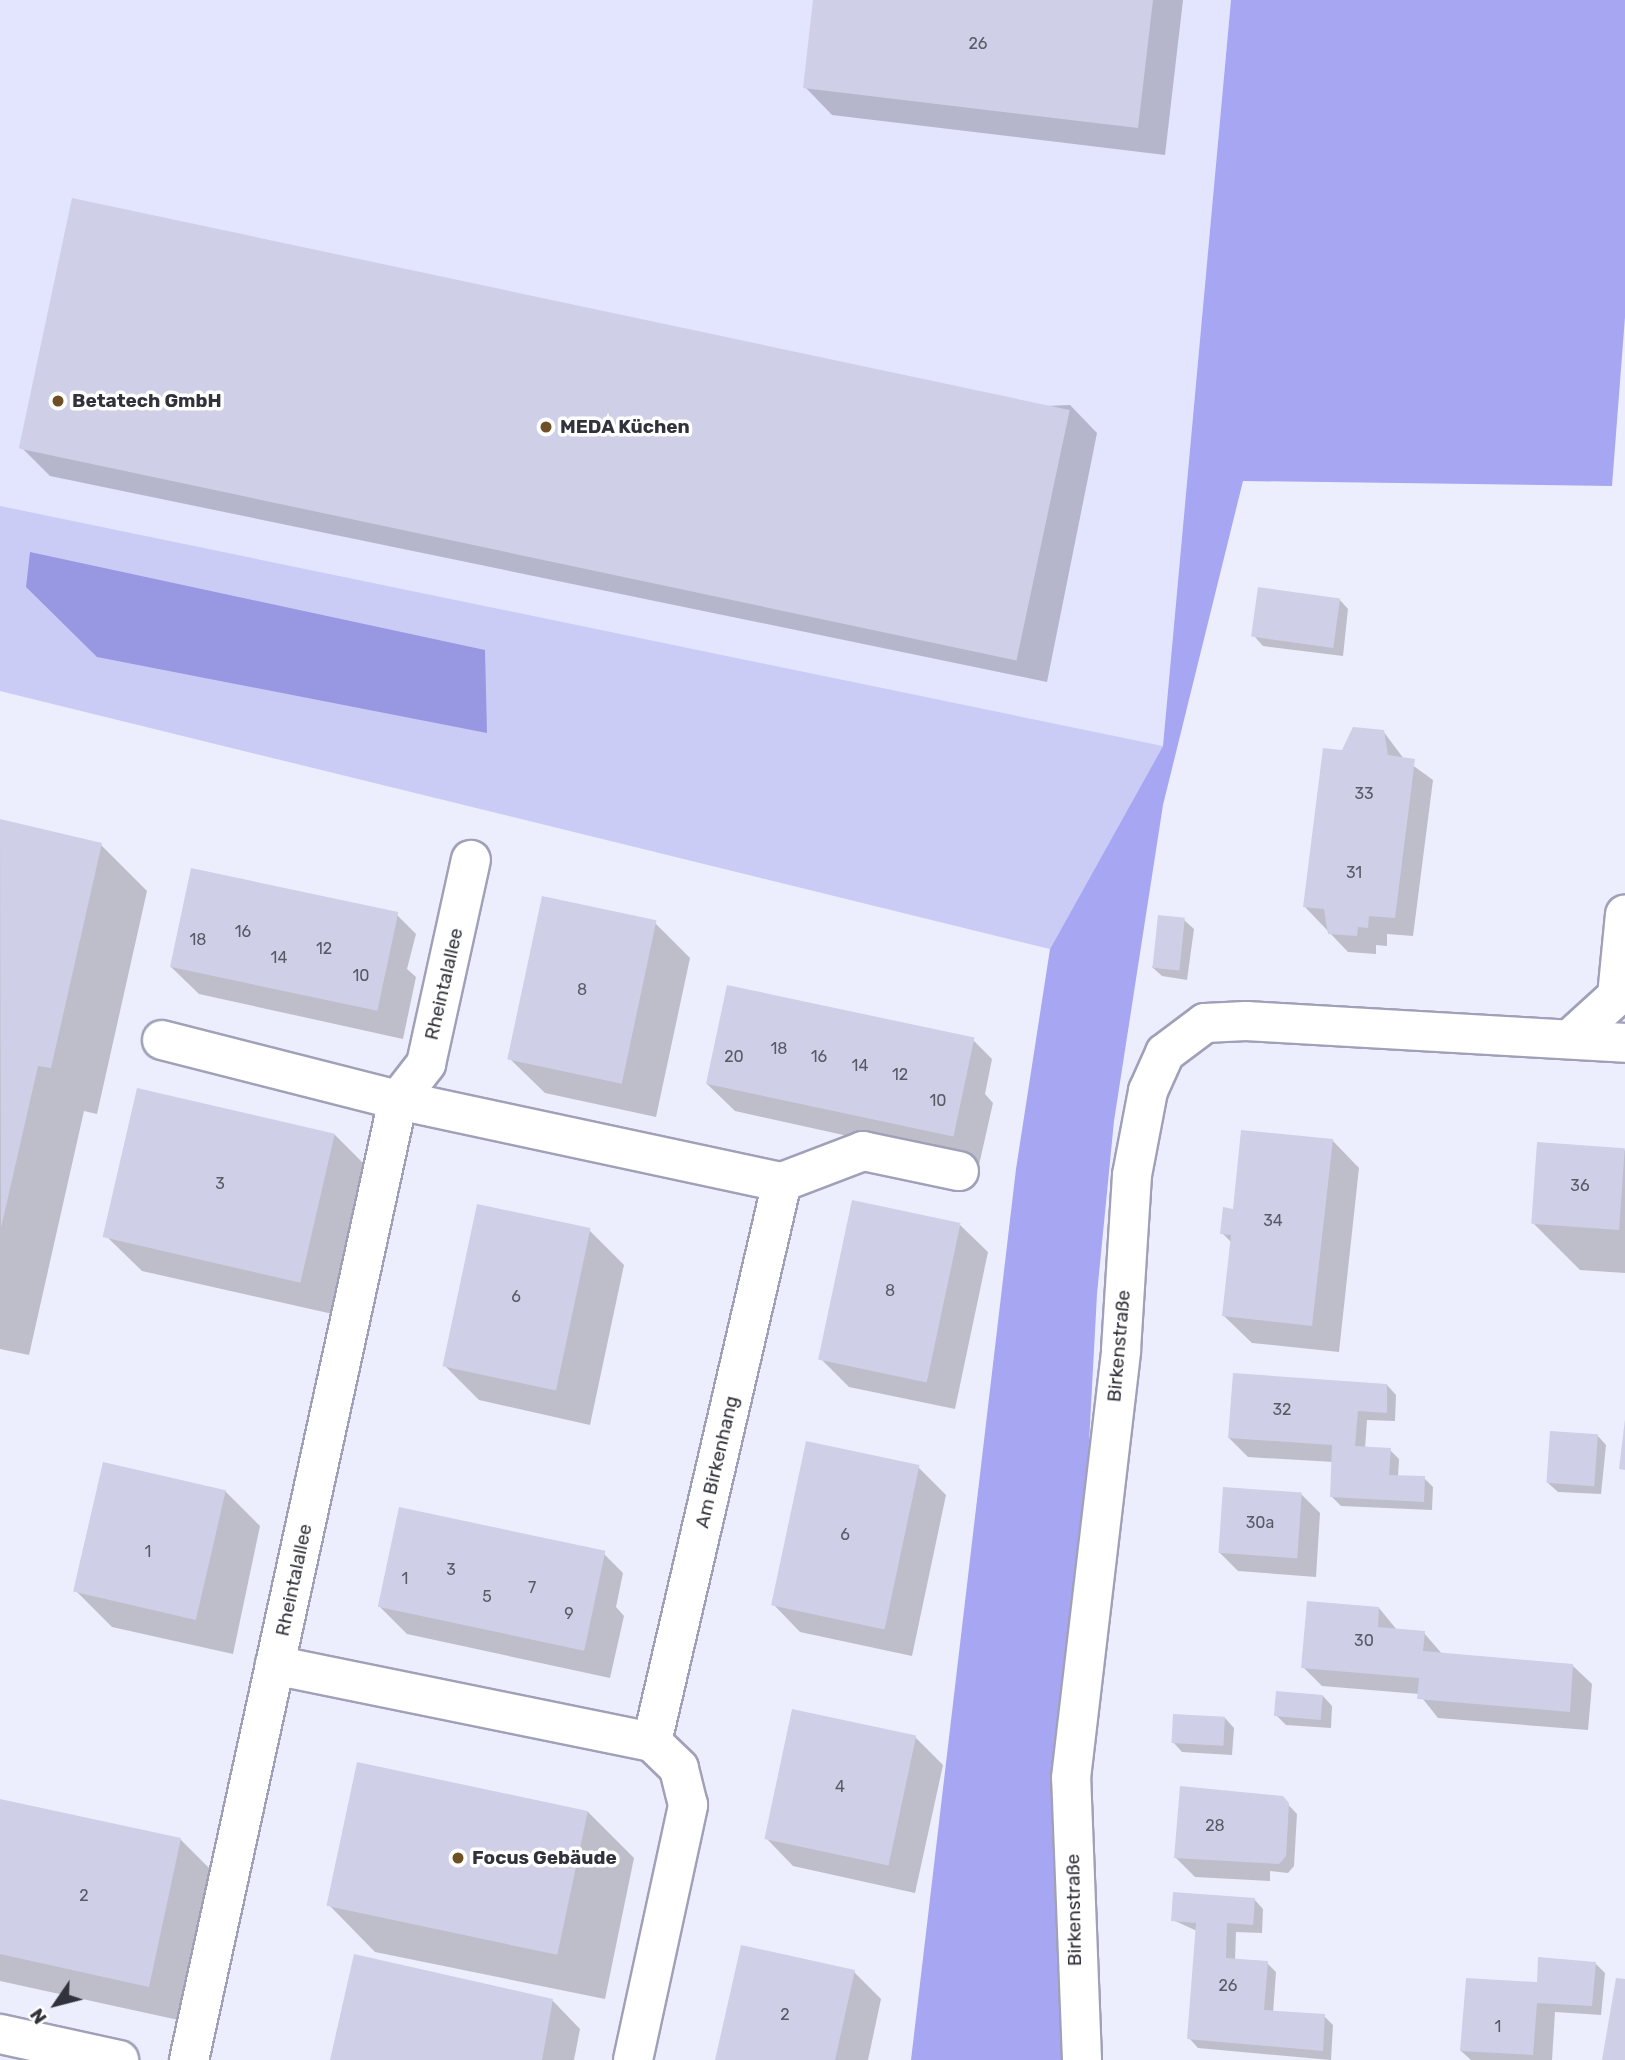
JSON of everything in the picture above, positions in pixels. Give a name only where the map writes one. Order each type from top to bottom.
[{"type":"street","name":"Rheintalallee","points":[[189,2060],[398,1100],[426,1064],[471,860]]},
{"type":"street","points":[[1572,1037],[1617,996],[1625,914]]},
{"type":"street","name":"Birkenstraße","points":[[1082,2060],[1071,1778],[1121,1350],[1132,1175],[1148,1091],[1165,1053],[1205,1023],[1246,1021],[1572,1037],[1625,1043]]},
{"type":"street","points":[[162,1040],[398,1100],[782,1182],[863,1151],[959,1171]]},
{"type":"street","name":"Am Birkenhang","points":[[652,1742],[782,1182]]},
{"type":"street","points":[[275,1665],[652,1742],[679,1768],[688,1805],[633,2060]]},
{"type":"street","points":[[0,2034],[119,2060]]},
{"type":"shaded area","points":[[0,0],[1231,0],[1163,746],[1050,949],[0,691]]},
{"type":"shaded area","points":[[1231,0],[1625,0],[1625,317],[1612,486],[1243,481],[1163,805],[1114,1121],[1097,1294],[1071,1778],[1080,2060],[911,2060],[1016,1169],[1050,949],[1163,746]]},
{"type":"shaded area","points":[[0,506],[1163,746],[1050,949],[0,691]]},
{"type":"shaded area","points":[[30,552],[485,650],[487,733],[97,657],[26,587]]},
{"type":"building","points":[[813,0],[1153,0],[1138,128],[803,88]]},
{"type":"building","name":"MEDA Küchen","points":[[72,198],[1070,410],[1016,660],[19,448]]},
{"type":"building","points":[[1258,587],[1340,599],[1333,648],[1251,637]]},
{"type":"building","points":[[1353,727],[1384,730],[1388,755],[1415,759],[1395,918],[1369,916],[1368,928],[1358,927],[1357,936],[1328,934],[1324,909],[1303,907],[1323,748],[1342,750]]},
{"type":"building","points":[[0,819],[102,843],[51,1068],[38,1066],[1,1228]]},
{"type":"building","points":[[191,868],[398,912],[377,1011],[170,967]]},
{"type":"building","points":[[542,896],[656,920],[622,1084],[507,1059]]},
{"type":"building","points":[[1158,915],[1185,918],[1179,971],[1152,968]]},
{"type":"building","points":[[727,985],[974,1038],[953,1136],[706,1084]]},
{"type":"building","points":[[137,1088],[335,1134],[300,1283],[103,1237]]},
{"type":"building","points":[[1241,1130],[1333,1139],[1312,1326],[1222,1316],[1231,1235],[1220,1234],[1223,1207],[1233,1209]]},
{"type":"building","points":[[1537,1142],[1625,1148],[1619,1230],[1531,1224]]},
{"type":"building","points":[[852,1200],[961,1223],[927,1383],[818,1359]]},
{"type":"building","points":[[477,1204],[590,1228],[556,1390],[442,1366]]},
{"type":"building","points":[[1233,1373],[1387,1384],[1387,1413],[1358,1411],[1355,1446],[1391,1448],[1389,1475],[1425,1476],[1424,1502],[1330,1497],[1332,1445],[1228,1438]]},
{"type":"building","points":[[1625,1419],[1625,1470],[1619,1469]]},
{"type":"building","points":[[1550,1431],[1598,1434],[1594,1486],[1546,1483]]},
{"type":"building","points":[[806,1441],[919,1465],[885,1629],[771,1605]]},
{"type":"building","points":[[103,1462],[226,1490],[196,1620],[73,1592]]},
{"type":"building","points":[[1223,1487],[1302,1493],[1297,1558],[1218,1553]]},
{"type":"building","points":[[399,1507],[605,1551],[584,1651],[378,1607]]},
{"type":"building","points":[[1307,1601],[1379,1607],[1378,1627],[1425,1631],[1423,1651],[1573,1664],[1570,1712],[1417,1699],[1419,1678],[1301,1668]]},
{"type":"building","points":[[1276,1691],[1323,1695],[1321,1720],[1274,1716]]},
{"type":"building","points":[[792,1709],[916,1735],[889,1865],[764,1839]]},
{"type":"building","points":[[1173,1714],[1225,1717],[1223,1746],[1171,1743]]},
{"type":"building","name":"Focus Gebäude","points":[[357,1762],[588,1811],[557,1955],[326,1906]]},
{"type":"building","points":[[1180,1786],[1283,1796],[1289,1803],[1286,1856],[1279,1864],[1174,1858]]},
{"type":"building","points":[[0,1799],[181,1838],[149,1987],[0,1954]]},
{"type":"building","points":[[1173,1892],[1255,1898],[1253,1925],[1227,1923],[1226,1958],[1268,1961],[1264,2010],[1325,2014],[1323,2051],[1187,2039],[1196,1923],[1171,1921]]},
{"type":"building","points":[[741,1945],[855,1970],[835,2060],[715,2060]]},
{"type":"building","points":[[354,1954],[553,1999],[542,2060],[330,2060]]},
{"type":"building","points":[[1538,1957],[1596,1962],[1592,2006],[1537,2003],[1533,2055],[1460,2051],[1466,1978],[1537,1982]]},
{"type":"building","points":[[1616,1978],[1625,1979],[1625,2060],[1602,2060]]},
{"type":"place","name":"Betatech GmbH","points":[[58,401]]},
{"type":"place","name":"MEDA Küchen","points":[[546,427]]},
{"type":"place","name":"Focus Gebäude","points":[[458,1858]]}]
